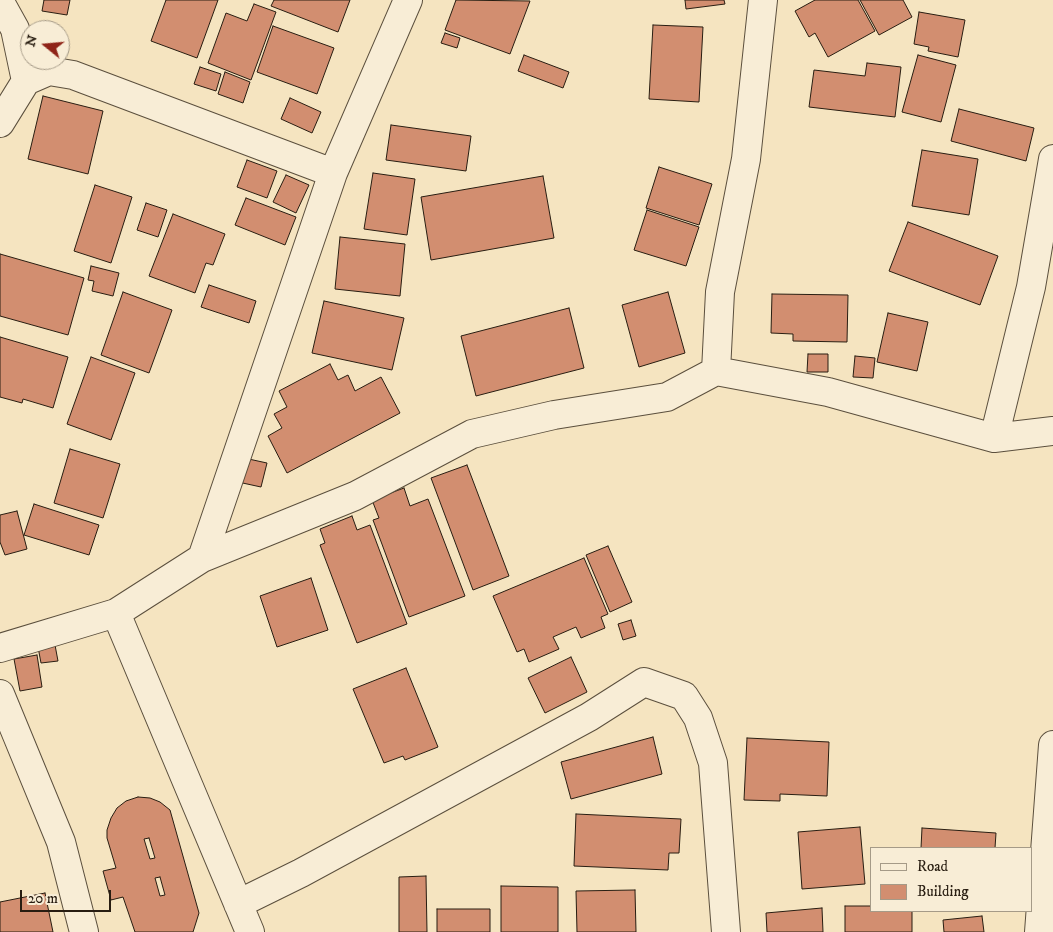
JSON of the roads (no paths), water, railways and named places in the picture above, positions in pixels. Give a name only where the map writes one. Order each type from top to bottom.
[{"type":"street","points":[[202,558],[333,172],[408,0]]},
{"type":"street","points":[[716,371],[720,292],[746,159],[763,0]]},
{"type":"street","points":[[0,2],[15,29],[26,81]]},
{"type":"street","points":[[0,124],[26,81],[49,71],[73,74],[333,172]]},
{"type":"street","points":[[994,438],[1031,287],[1053,159]]},
{"type":"street","points":[[0,648],[116,613],[202,558],[355,496],[472,434],[554,414],[667,396],[716,371],[828,392],[994,438],[1053,431]]},
{"type":"street","points":[[116,613],[250,932]]},
{"type":"street","points":[[238,904],[301,873],[589,716],[644,682],[684,696],[698,718],[713,763],[726,932]]},
{"type":"street","points":[[0,694],[61,842],[84,932]]},
{"type":"street","points":[[1039,932],[1053,745]]}]
